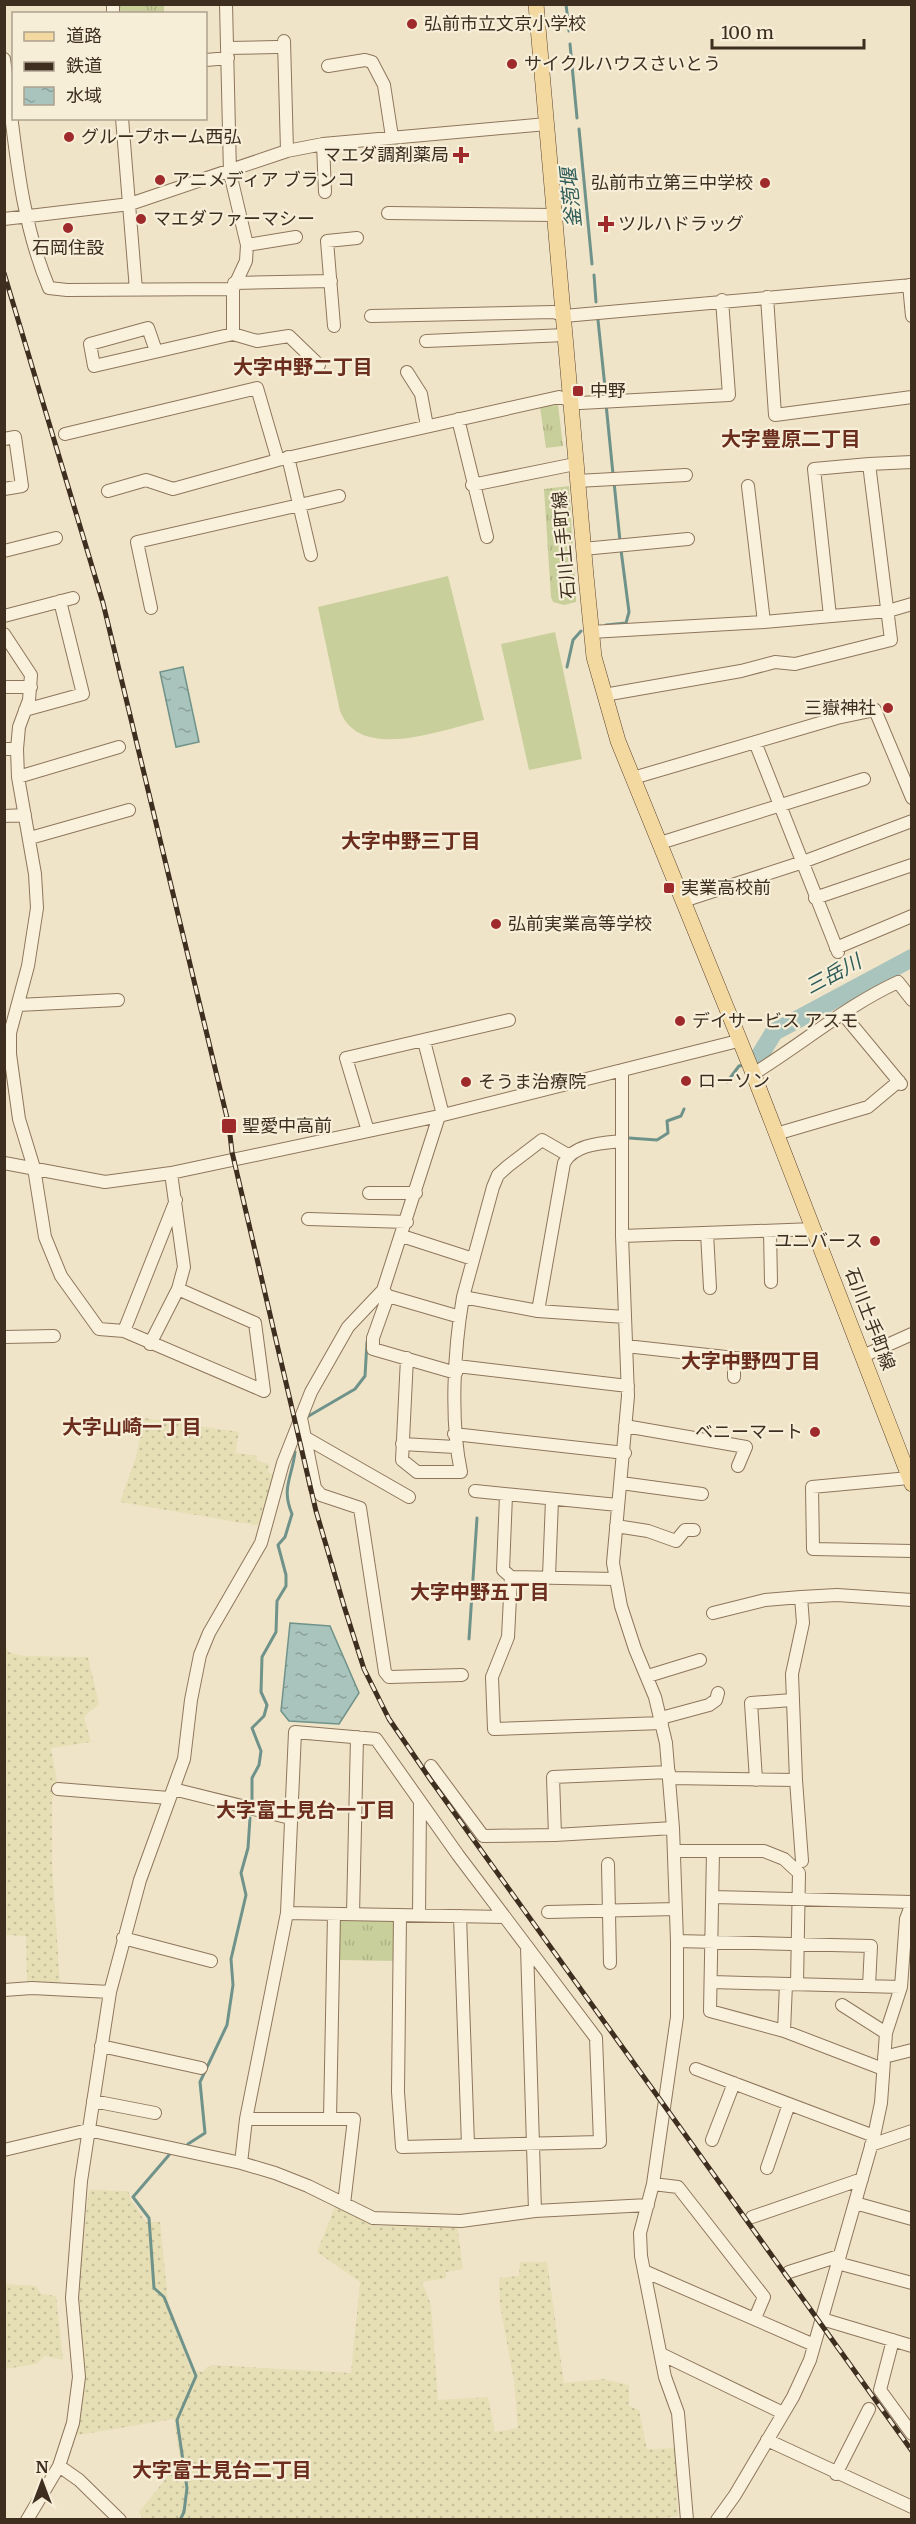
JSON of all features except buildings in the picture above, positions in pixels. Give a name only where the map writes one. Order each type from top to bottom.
[{"type":"main road","name":"石川土手町線","points":[[536,4],[591,632],[603,695],[633,778],[750,1066],[910,1476]]},
{"type":"street","points":[[226,4],[230,172],[247,245],[246,261],[233,286],[233,334]]},
{"type":"street","points":[[207,60],[228,53],[280,44],[287,151]]},
{"type":"street","points":[[328,66],[365,60],[372,62],[384,85],[392,137]]},
{"type":"street","points":[[8,67],[12,102]]},
{"type":"street","points":[[14,120],[25,216],[49,288],[67,291],[136,290],[332,281]]},
{"type":"street","points":[[122,120],[136,290]]},
{"type":"street","points":[[4,219],[130,204],[287,151],[323,144],[547,124]]},
{"type":"street","points":[[323,144],[325,192]]},
{"type":"street","points":[[388,213],[555,215]]},
{"type":"street","points":[[247,245],[296,237]]},
{"type":"street","points":[[334,326],[327,241],[357,238]]},
{"type":"street","points":[[371,316],[554,312],[564,316],[722,300],[910,285],[912,316]]},
{"type":"street","points":[[767,297],[775,415],[912,397]]},
{"type":"street","points":[[108,491],[146,480],[173,489],[283,459],[559,397],[580,403],[729,395],[722,300]]},
{"type":"street","points":[[156,351],[148,328],[90,344],[94,366],[233,334],[257,341],[289,336],[319,365]]},
{"type":"street","points":[[426,341],[566,335]]},
{"type":"street","points":[[407,372],[421,394],[427,426]]},
{"type":"street","points":[[65,434],[257,388],[299,505],[311,555]]},
{"type":"street","points":[[458,419],[472,484],[487,537]]},
{"type":"street","points":[[4,439],[15,437],[22,486],[4,489]]},
{"type":"street","points":[[830,616],[814,469],[912,462]]},
{"type":"street","points":[[472,484],[575,464]]},
{"type":"street","points":[[603,695],[741,671],[775,662],[795,664],[891,640],[869,464]]},
{"type":"street","points":[[577,481],[686,475]]},
{"type":"street","points":[[748,486],[764,622]]},
{"type":"street","points":[[151,608],[138,542],[339,496]]},
{"type":"street","points":[[4,550],[56,538]]},
{"type":"street","points":[[583,549],[688,539]]},
{"type":"street","points":[[4,616],[66,600],[83,694],[26,710]]},
{"type":"street","points":[[591,632],[764,622],[888,611],[912,603]]},
{"type":"street","points":[[4,634],[31,675],[26,710],[11,749],[30,838],[37,908],[32,948],[18,1005],[7,1033],[19,1119],[34,1168],[45,1237],[61,1276],[99,1329],[124,1331],[264,1391],[255,1323],[178,1288]]},
{"type":"street","points":[[4,687],[31,687]]},
{"type":"street","points":[[633,778],[875,710],[912,798]]},
{"type":"street","points":[[755,742],[800,863],[837,950],[912,916]]},
{"type":"street","points":[[18,777],[119,747]]},
{"type":"street","points":[[660,843],[864,779]]},
{"type":"street","points":[[30,838],[129,810]]},
{"type":"street","points":[[4,816],[25,815]]},
{"type":"street","points":[[683,901],[800,863],[912,821]]},
{"type":"street","points":[[815,898],[912,865]]},
{"type":"street","points":[[750,1066],[843,1014],[863,998],[898,982],[912,1000]]},
{"type":"street","points":[[18,1005],[118,1000]]},
{"type":"street","points":[[776,1134],[868,1107],[900,1082],[843,1014]]},
{"type":"street","points":[[368,1131],[346,1058],[509,1020]]},
{"type":"street","points":[[424,1041],[441,1115],[402,1236],[373,1338],[373,1349],[456,1370],[628,1386]]},
{"type":"street","points":[[4,1163],[105,1182],[171,1173],[441,1115],[738,1041]]},
{"type":"street","points":[[622,1070],[622,1236],[628,1386],[625,1453],[616,1526],[615,1579],[635,1649],[648,1676],[662,1720],[670,1775],[677,1941],[677,2017],[653,2184],[640,2233],[661,2354],[680,2424],[687,2520]]},
{"type":"street","points":[[408,1358],[402,1460],[417,1472],[461,1472],[454,1434],[460,1317],[463,1297],[493,1187],[498,1176],[542,1140],[568,1155]]},
{"type":"street","points":[[538,1311],[564,1163],[568,1155],[593,1144],[622,1141]]},
{"type":"street","points":[[150,1344],[178,1288],[184,1267],[171,1173]]},
{"type":"street","points":[[369,1192],[416,1193]]},
{"type":"street","points":[[124,1331],[176,1200]]},
{"type":"street","points":[[308,1219],[407,1222]]},
{"type":"street","points":[[622,1236],[814,1229]]},
{"type":"street","points":[[770,1231],[771,1282]]},
{"type":"street","points":[[707,1233],[710,1288]]},
{"type":"street","points":[[402,1236],[473,1259]]},
{"type":"street","points":[[386,1293],[460,1317]]},
{"type":"street","points":[[27,2520],[59,2466],[73,2423],[79,2377],[72,2298],[81,2181],[101,2046],[110,1992],[123,1938],[184,1759],[191,1700],[200,1655],[209,1633],[261,1543],[283,1463],[300,1418],[333,1350],[348,1327],[386,1293]]},
{"type":"street","points":[[463,1297],[538,1311],[625,1317]]},
{"type":"street","points":[[863,1356],[912,1334]]},
{"type":"street","points":[[4,1337],[54,1336]]},
{"type":"street","points":[[626,1346],[753,1360]]},
{"type":"street","points":[[734,1358],[734,1377]]},
{"type":"street","points":[[300,1418],[315,1488],[321,1495],[360,1508],[385,1672],[388,1677],[462,1675]]},
{"type":"street","points":[[625,1426],[746,1447],[738,1466]]},
{"type":"street","points":[[454,1434],[625,1453]]},
{"type":"street","points":[[306,1438],[409,1497]]},
{"type":"street","points":[[402,1444],[455,1447]]},
{"type":"street","points":[[910,1476],[812,1486],[813,1549],[912,1551]]},
{"type":"street","points":[[621,1483],[702,1494]]},
{"type":"street","points":[[474,1491],[618,1505]]},
{"type":"street","points":[[506,1495],[503,1570],[511,1577],[615,1579]]},
{"type":"street","points":[[549,1576],[552,1500]]},
{"type":"street","points":[[616,1526],[648,1531],[676,1541],[685,1530],[694,1530]]},
{"type":"street","points":[[511,1577],[508,1637],[492,1677],[494,1729],[662,1720],[709,1705],[716,1700],[718,1693]]},
{"type":"street","points":[[713,1613],[765,1600],[801,1597],[837,1595],[912,1600]]},
{"type":"street","points":[[801,1597],[803,1623],[792,1674],[792,1700],[802,1861]]},
{"type":"street","points":[[648,1676],[700,1660]]},
{"type":"street","points":[[756,1780],[751,1703],[792,1700]]},
{"type":"street","points":[[241,2163],[246,2119],[288,1913],[295,1732],[376,1739],[420,1803],[596,2037],[600,2142],[402,2147],[398,2092],[400,1915]]},
{"type":"street","points":[[354,1914],[357,1737]]},
{"type":"street","points":[[431,1766],[483,1836],[555,1835],[673,1828]]},
{"type":"street","points":[[555,1835],[553,1777],[670,1775],[796,1780]]},
{"type":"street","points":[[58,1789],[171,1793],[290,1818]]},
{"type":"street","points":[[419,1916],[420,1803]]},
{"type":"street","points":[[674,1851],[764,1851],[784,1859],[799,1873],[799,1944],[784,2031]]},
{"type":"street","points":[[713,1851],[710,2011],[784,2031],[884,2063],[912,2050]]},
{"type":"street","points":[[608,1864],[610,1963]]},
{"type":"street","points":[[713,1897],[912,1903],[906,1919],[908,1969],[885,2033],[881,2103],[862,2179],[810,2360],[783,2413],[717,2520]]},
{"type":"street","points":[[548,1912],[676,1909]]},
{"type":"street","points":[[288,1913],[505,1917]]},
{"type":"street","points":[[330,2119],[334,1914]]},
{"type":"street","points":[[460,1916],[468,2145]]},
{"type":"street","points":[[123,1938],[211,1961]]},
{"type":"street","points":[[677,1941],[871,1946],[869,1986]]},
{"type":"street","points":[[527,1947],[535,2211]]},
{"type":"street","points":[[711,1982],[901,1987]]},
{"type":"street","points":[[4,1990],[32,1988],[110,1992]]},
{"type":"street","points":[[842,2005],[885,2033]]},
{"type":"street","points":[[101,2046],[201,2068]]},
{"type":"street","points":[[696,2069],[789,2104],[872,2140],[912,2131]]},
{"type":"street","points":[[712,2140],[734,2083]]},
{"type":"street","points":[[93,2101],[155,2113]]},
{"type":"street","points":[[767,2168],[789,2104]]},
{"type":"street","points":[[246,2119],[354,2119],[344,2204]]},
{"type":"street","points":[[4,2150],[88,2130],[241,2163],[308,2186],[373,2218],[461,2221],[535,2211],[648,2205]]},
{"type":"street","points":[[752,2217],[862,2179]]},
{"type":"street","points":[[653,2184],[678,2187],[764,2298],[755,2318]]},
{"type":"street","points":[[855,2203],[912,2219]]},
{"type":"street","points":[[789,2272],[838,2259],[912,2283]]},
{"type":"street","points":[[645,2271],[814,2346]]},
{"type":"street","points":[[822,2319],[912,2346]]},
{"type":"street","points":[[893,2340],[880,2390],[912,2434]]},
{"type":"street","points":[[661,2354],[783,2413]]},
{"type":"street","points":[[836,2474],[869,2409]]},
{"type":"street","points":[[767,2440],[836,2474],[912,2507]]},
{"type":"street","points":[[59,2466],[79,2480],[120,2520]]},
{"type":"shaded area","points":[[144,1418],[239,1432],[235,1453],[257,1456],[257,1461],[269,1464],[268,1472],[275,1475],[261,1526],[120,1502],[136,1457]]},
{"type":"shaded area","points":[[4,1638],[8,1652],[24,1656],[88,1657],[99,1704],[84,1717],[91,1742],[51,1748],[57,1781],[52,1800],[52,1864],[60,1985],[27,1985],[26,1936],[5,1935]]},
{"type":"shaded area","points":[[89,2190],[128,2191],[131,2200],[146,2222],[160,2222],[169,2311],[191,2370],[202,2372],[211,2365],[351,2373],[360,2282],[317,2252],[336,2204],[377,2226],[457,2225],[463,2269],[446,2272],[446,2278],[422,2282],[431,2305],[438,2400],[488,2397],[495,2432],[518,2428],[514,2381],[500,2305],[499,2278],[519,2276],[520,2262],[547,2262],[564,2383],[604,2379],[629,2385],[629,2406],[639,2410],[647,2449],[675,2448],[678,2516],[650,2520],[143,2519],[139,2512],[180,2461],[174,2419],[72,2436],[83,2365],[78,2280]]},
{"type":"shaded area","points":[[5,2284],[36,2286],[41,2294],[56,2296],[63,2360],[45,2356],[36,2364],[5,2369]]},
{"type":"green space","points":[[118,5],[164,5],[164,12],[119,12]]},
{"type":"green space","points":[[558,405],[563,446],[546,448],[540,407]]},
{"type":"green space","points":[[569,486],[576,602],[564,605],[553,602],[551,597],[544,489]]},
{"type":"green space","points":[[448,576],[484,720],[426,735],[404,738],[384,739],[365,736],[350,727],[340,711],[318,607]]},
{"type":"green space","points":[[555,632],[582,759],[529,770],[501,644]]},
{"type":"green space","points":[[343,1919],[394,1919],[396,1923],[396,1961],[339,1960],[340,1922]]},
{"type":"water","points":[[183,667],[199,742],[176,747],[160,672]]},
{"type":"water","points":[[290,1623],[330,1626],[359,1693],[339,1724],[289,1721],[281,1711]]},
{"type":"waterway","name":"釜萢堰","points":[[566,4],[569,31]]},
{"type":"waterway","name":"釜萢堰","points":[[570,44],[577,118]]},
{"type":"waterway","name":"釜萢堰","points":[[579,129],[592,264]]},
{"type":"waterway","name":"釜萢堰","points":[[594,275],[596,302]]},
{"type":"waterway","name":"釜萢堰","points":[[598,320],[606,397]]},
{"type":"waterway","name":"釜萢堰","points":[[606,404],[613,474]]},
{"type":"waterway","name":"釜萢堰","points":[[614,482],[620,541]]},
{"type":"waterway","name":"釜萢堰","points":[[606,625],[626,623],[629,612],[621,550]]},
{"type":"waterway","name":"釜萢堰","points":[[567,667],[573,640],[581,631]]},
{"type":"waterway","name":"三岳川","points":[[757,1060],[774,1032],[912,958]]},
{"type":"waterway","points":[[727,1082],[739,1066],[744,1065]]},
{"type":"waterway","points":[[629,1138],[657,1140],[668,1133],[667,1121],[681,1116],[684,1109]]},
{"type":"waterway","points":[[307,1417],[355,1389],[365,1376],[367,1342]]},
{"type":"waterway","points":[[252,1801],[252,1778],[259,1765],[261,1751],[252,1728],[264,1716],[267,1705],[261,1692],[262,1657],[276,1632],[277,1601],[286,1586],[286,1575],[278,1545],[285,1537],[292,1514],[287,1490],[295,1452]]},
{"type":"waterway","points":[[469,1639],[477,1518]]},
{"type":"waterway","points":[[188,2144],[205,2133],[200,2082],[227,2025],[233,1985],[231,1959],[246,1895],[241,1873],[248,1848],[250,1818]]},
{"type":"waterway","points":[[169,2155],[133,2197],[149,2218],[154,2288],[164,2297],[196,2376],[177,2420],[187,2488],[184,2512],[180,2520]]},
{"type":"railway","points":[[4,273],[103,603],[229,1126],[232,1152],[316,1511],[364,1669],[389,1719],[430,1779],[912,2451]]},
{"type":"place","name":"弘前市立文京小学校","points":[[412,24]]},
{"type":"place","name":"サイクルハウスさいとう","points":[[512,64]]},
{"type":"place","name":"グループホーム西弘","points":[[69,137]]},
{"type":"place","name":"マエダ調剤薬局","points":[[461,155]]},
{"type":"place","name":"アニメディア ブランコ","points":[[160,180]]},
{"type":"place","name":"弘前市立第三中学校","points":[[765,183]]},
{"type":"place","name":"マエダファーマシー","points":[[141,219]]},
{"type":"place","name":"ツルハドラッグ","points":[[606,224]]},
{"type":"place","name":"石岡住設","points":[[68,228]]},
{"type":"place","name":"中野","points":[[578,391]]},
{"type":"place","name":"三嶽神社","points":[[888,708]]},
{"type":"place","name":"実業高校前","points":[[669,888]]},
{"type":"place","name":"弘前実業高等学校","points":[[496,924]]},
{"type":"place","name":"デイサービス アスモ","points":[[680,1021]]},
{"type":"place","name":"ローソン","points":[[686,1081]]},
{"type":"place","name":"そうま治療院","points":[[466,1082]]},
{"type":"place","name":"聖愛中高前","points":[[229,1126]]},
{"type":"place","name":"ユニバース","points":[[875,1241]]},
{"type":"place","name":"ベニーマート","points":[[815,1432]]},
{"type":"district","name":"大字中野二丁目","points":[[303,367]]},
{"type":"district","name":"大字豊原二丁目","points":[[791,439]]},
{"type":"district","name":"大字中野三丁目","points":[[411,841]]},
{"type":"district","name":"大字中野四丁目","points":[[751,1361]]},
{"type":"district","name":"大字山崎一丁目","points":[[132,1427]]},
{"type":"district","name":"大字中野五丁目","points":[[480,1592]]},
{"type":"district","name":"大字富士見台一丁目","points":[[306,1810]]},
{"type":"district","name":"大字富士見台二丁目","points":[[222,2470]]}]
